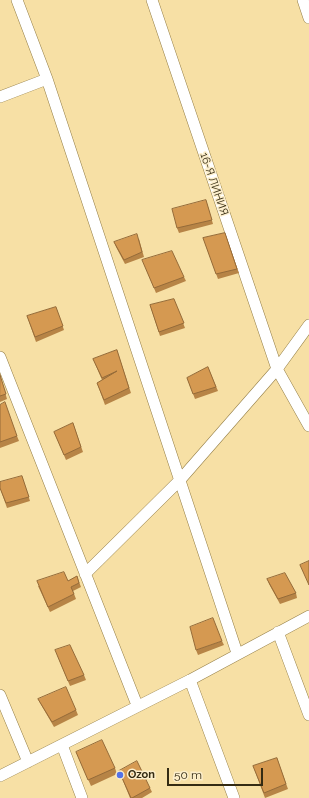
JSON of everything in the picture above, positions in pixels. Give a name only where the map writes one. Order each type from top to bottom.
[{"type":"street","points":[[17,0],[47,79],[237,653]]},
{"type":"street","name":"16-Я ЛИНИЯ","points":[[152,0],[277,369],[309,426]]},
{"type":"street","points":[[302,0],[309,18]]},
{"type":"street","points":[[0,97],[47,79]]},
{"type":"street","points":[[85,574],[180,480],[277,369],[309,325]]},
{"type":"street","points":[[0,358],[137,705]]},
{"type":"street","points":[[0,776],[137,705],[190,680],[237,653],[309,616]]},
{"type":"street","points":[[278,632],[309,715]]},
{"type":"street","points":[[190,680],[234,798]]},
{"type":"street","points":[[0,694],[28,762]]},
{"type":"street","points":[[62,745],[82,798]]},
{"type":"building","points":[[206,200],[212,220],[177,228],[172,209]]},
{"type":"building","points":[[225,233],[237,269],[216,274],[203,238]]},
{"type":"building","points":[[137,234],[142,252],[124,260],[114,242]]},
{"type":"building","points":[[172,251],[184,277],[154,288],[142,260]]},
{"type":"building","points":[[174,299],[184,323],[159,332],[150,305]]},
{"type":"building","points":[[56,307],[63,326],[35,337],[27,316]]},
{"type":"building","points":[[117,350],[129,388],[104,400],[97,383],[117,371],[102,378],[93,359]]},
{"type":"building","points":[[208,367],[216,387],[193,394],[187,378]]},
{"type":"building","points":[[0,375],[6,394],[0,396]]},
{"type":"building","points":[[5,402],[17,436],[0,442],[0,405]]},
{"type":"building","points":[[73,423],[81,447],[64,455],[54,432]]},
{"type":"building","points":[[22,476],[29,497],[6,503],[0,488],[0,482]]},
{"type":"building","points":[[309,561],[309,585],[300,565]]},
{"type":"building","points":[[64,572],[68,581],[77,576],[79,583],[71,587],[74,594],[48,607],[37,581]]},
{"type":"building","points":[[285,573],[296,593],[278,599],[267,579]]},
{"type":"building","points":[[213,618],[222,641],[196,650],[190,627]]},
{"type":"building","points":[[70,645],[84,675],[68,681],[55,650]]},
{"type":"building","points":[[66,687],[76,710],[52,722],[38,699]]},
{"type":"building","points":[[102,740],[115,768],[88,780],[76,752]]},
{"type":"building","points":[[277,758],[286,784],[264,793],[253,766]]},
{"type":"building","points":[[137,761],[150,788],[131,798],[119,771]]},
{"type":"place","name":"Ozon","points":[[120,775]]}]
